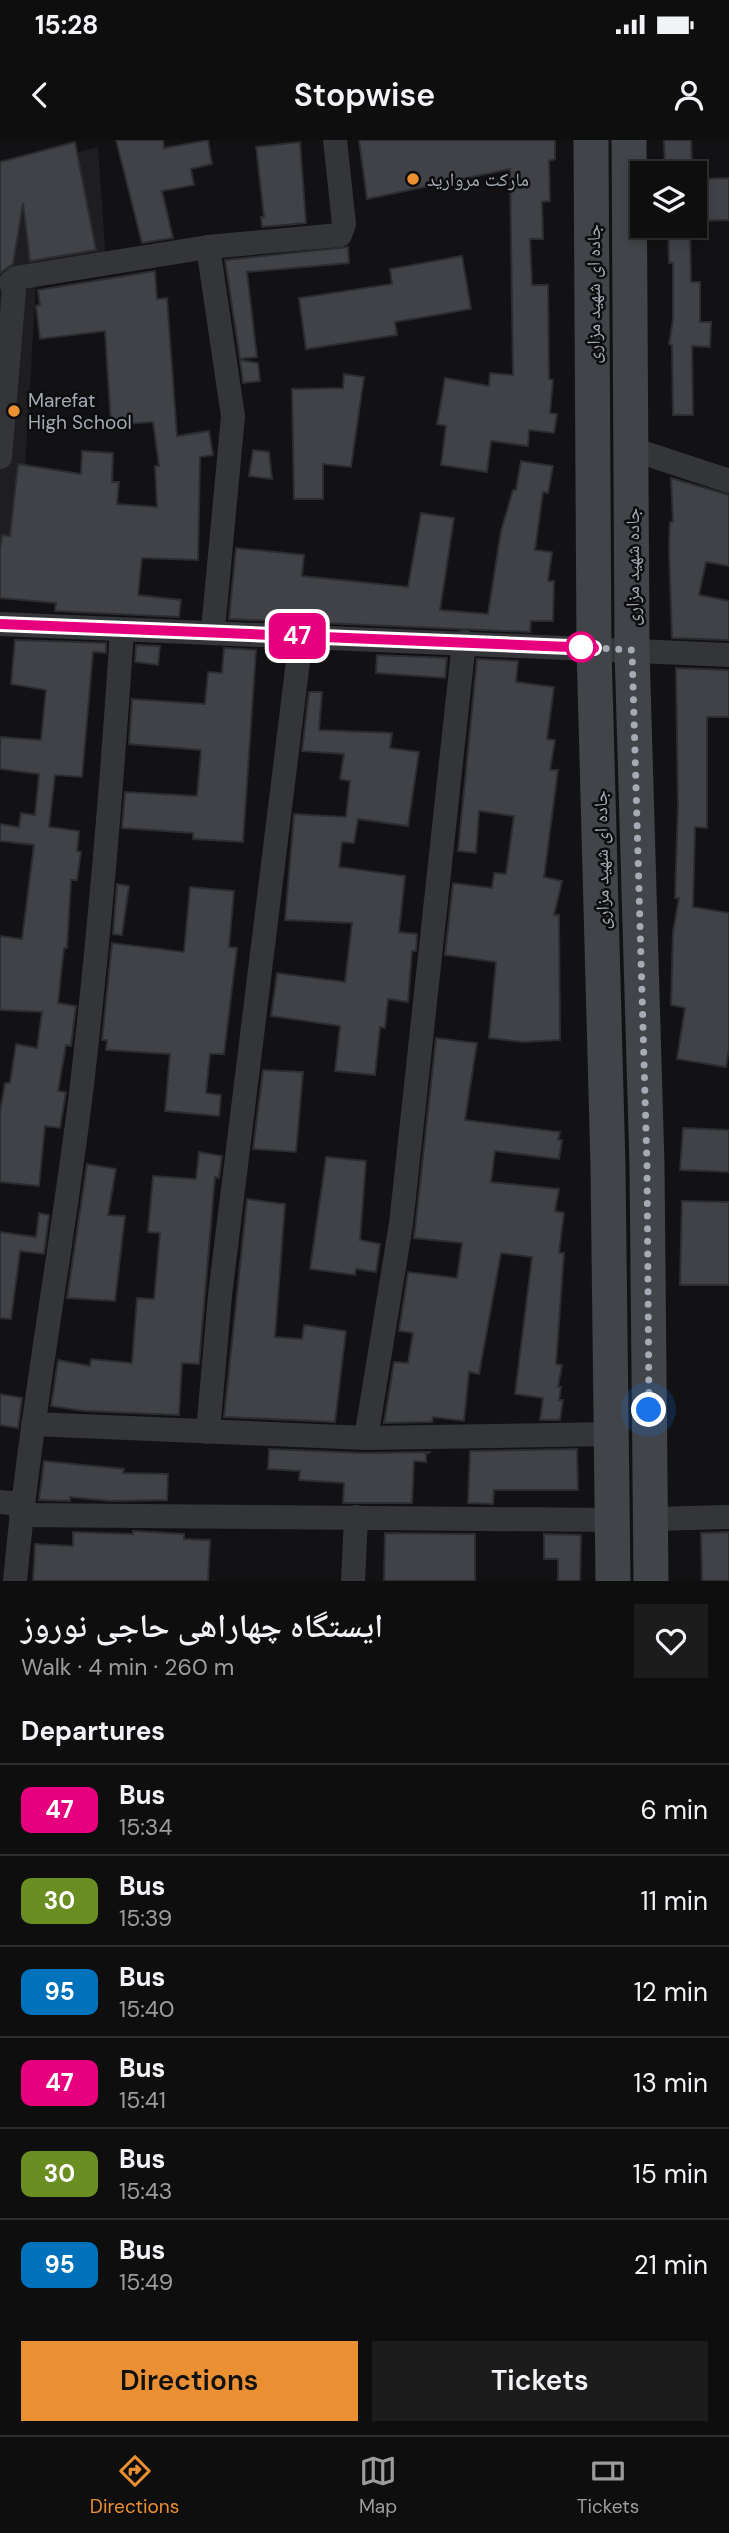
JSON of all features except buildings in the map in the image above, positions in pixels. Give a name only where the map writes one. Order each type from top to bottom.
[{"type":"main road","name":"جاده ای شهید مزاری","points":[[591,140],[594,648],[608,1166],[613,1581]]},
{"type":"main road","name":"جاده شهید مزاری","points":[[629,140],[632,650],[647,1165],[651,1581]]},
{"type":"street","points":[[0,457],[14,290],[11,282],[16,278],[208,247],[340,235],[344,224],[335,140]]},
{"type":"street","points":[[208,247],[233,416],[213,630]]},
{"type":"street","points":[[632,449],[729,481]]},
{"type":"street","points":[[0,624],[122,630],[213,630],[301,637],[729,655]]},
{"type":"street","points":[[15,1581],[14,1507],[33,1424],[80,1094],[115,732],[122,630]]},
{"type":"street","points":[[208,1432],[220,1295],[301,637]]},
{"type":"street","points":[[366,1438],[401,1224],[464,642]]},
{"type":"street","points":[[33,1424],[366,1438],[611,1434]]},
{"type":"street","points":[[14,1507],[356,1517],[612,1520]]},
{"type":"street","points":[[353,1581],[356,1517]]},
{"type":"street","points":[[651,1519],[729,1517]]},
{"type":"shaded area","name":"Marefat High School","points":[[98,147],[107,275],[36,284],[21,539],[0,539],[0,172]]},
{"type":"bus line","name":"47","points":[[0,624],[122,630],[213,630],[301,637],[594,648]]},
{"type":"place","name":"مارکت مروارید","points":[[413,179]]},
{"type":"place","name":"Marefat High School","points":[[14,411]]},
{"type":"route","points":[[581,647],[632,650],[647,1165],[649,1410]]}]
